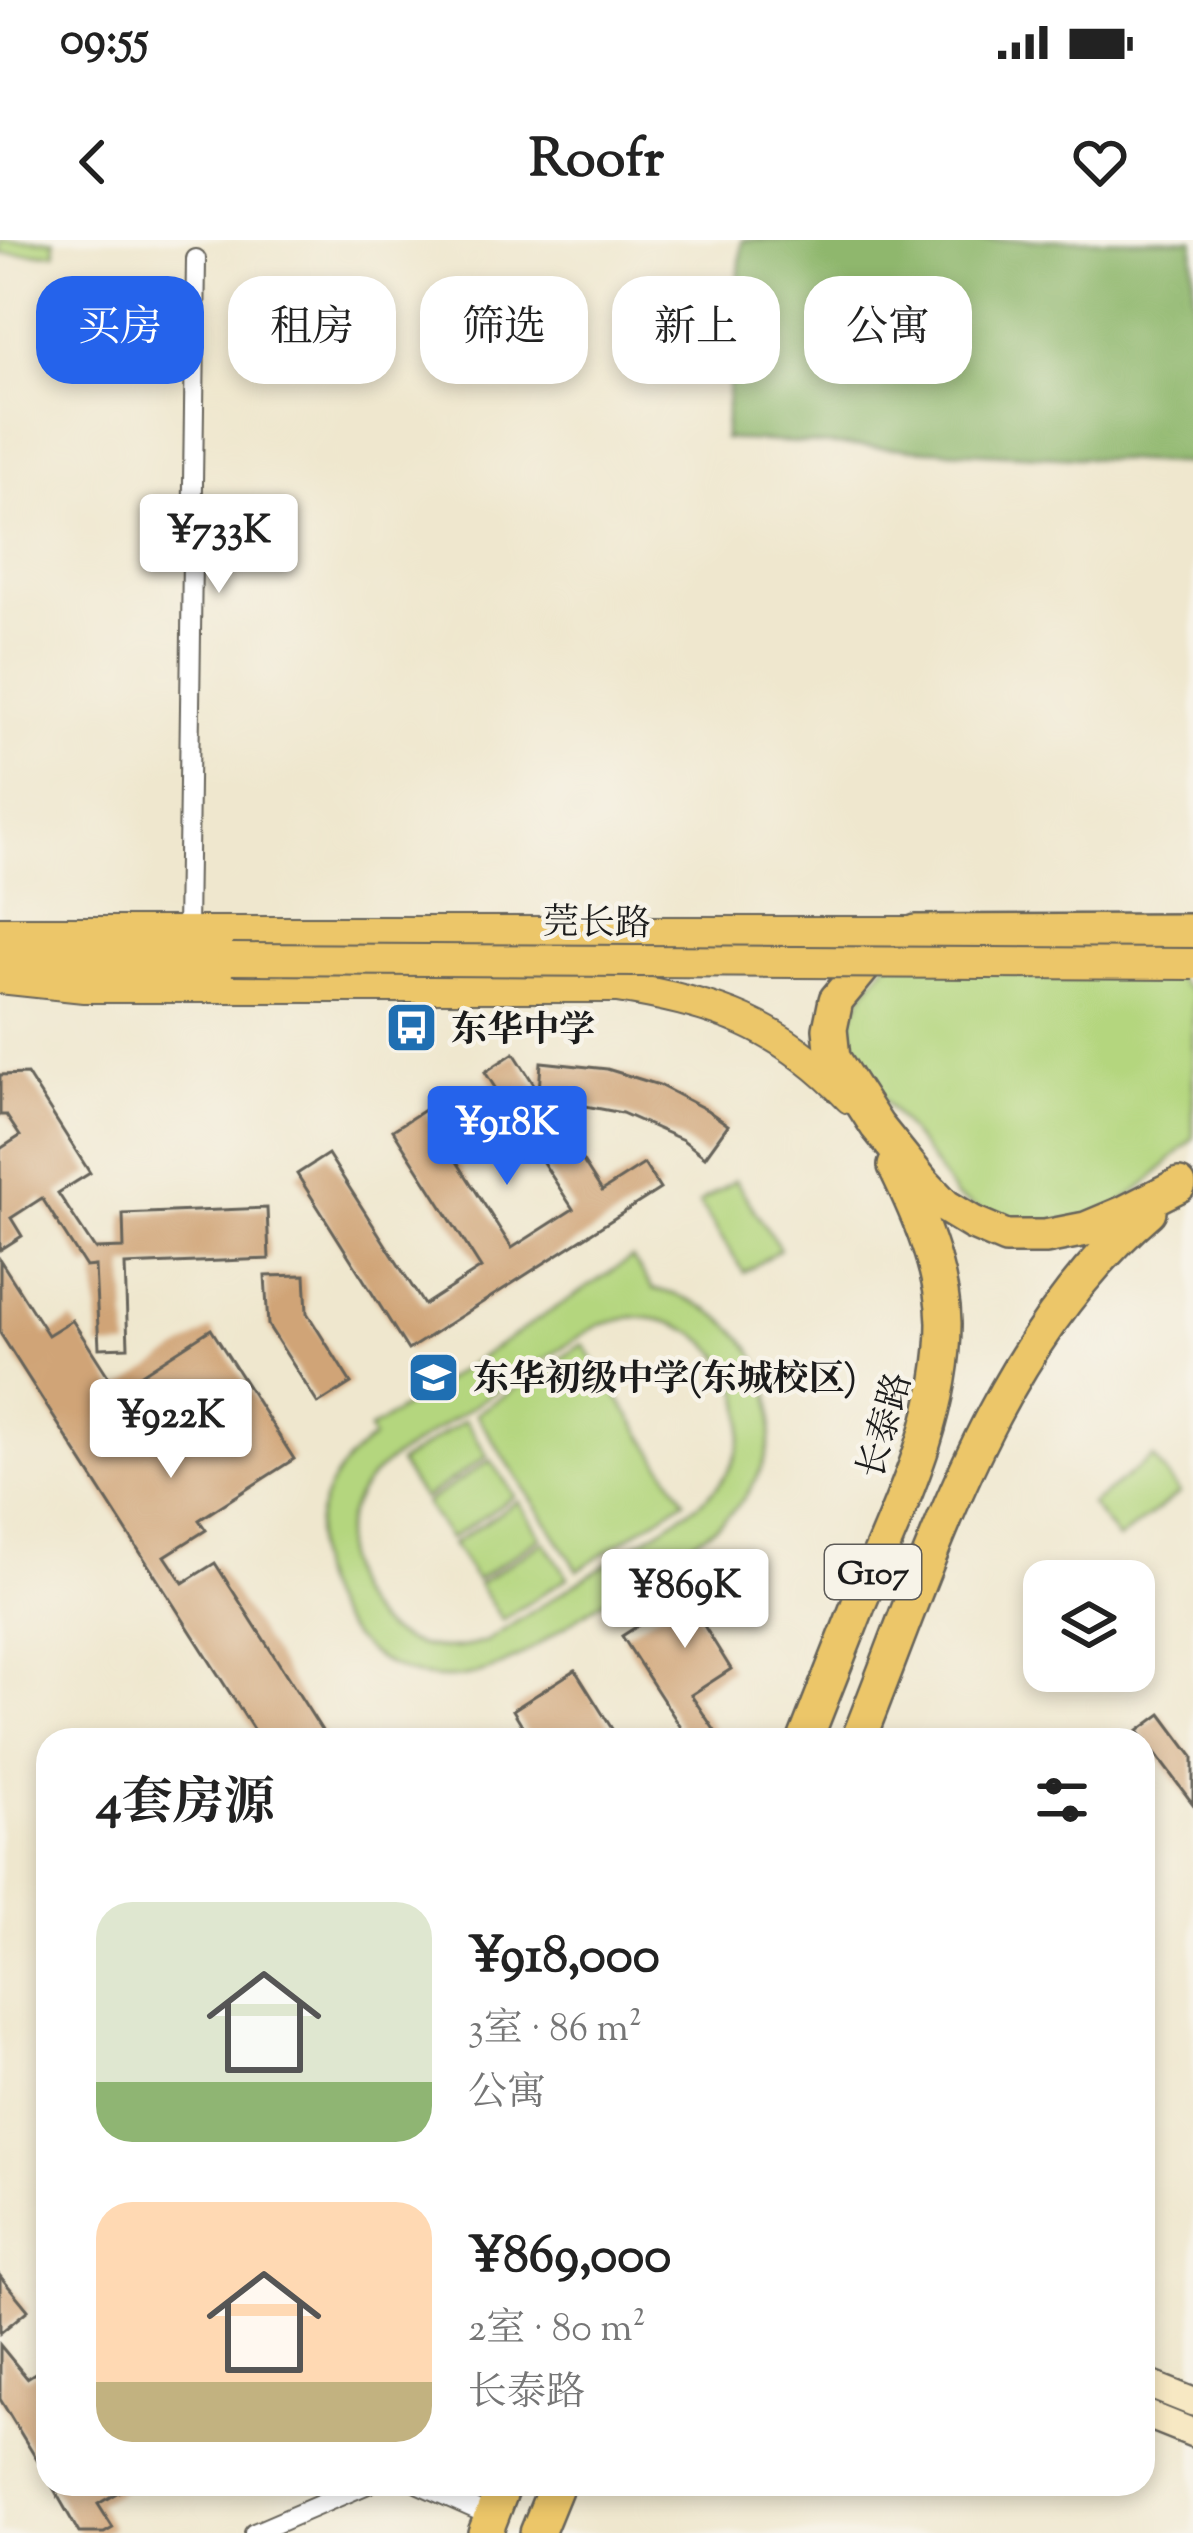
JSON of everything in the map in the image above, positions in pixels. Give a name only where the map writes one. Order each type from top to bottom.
[{"type":"highway","points":[[1116,931],[1166,952],[1193,976]]},
{"type":"highway","name":"莞长路","points":[[916,932],[1193,932]]},
{"type":"highway","name":"G107","points":[[877,1126],[833,1058],[830,1029],[836,1000],[870,959],[916,932]]},
{"type":"highway","points":[[877,1126],[945,1206],[1006,1237],[1046,1237],[1086,1229],[1186,1179]]},
{"type":"highway","name":"长泰路","points":[[810,1728],[894,1522],[926,1434],[940,1373],[944,1319],[935,1270],[920,1222],[877,1126]]},
{"type":"highway","name":"G107","points":[[863,1728],[979,1442],[1019,1371],[1042,1332],[1128,1228],[1186,1179]]},
{"type":"highway","points":[[488,2525],[499,2496]]},
{"type":"highway","points":[[537,2533],[551,2496]]},
{"type":"main road","name":"莞长路","points":[[0,932],[916,932]]},
{"type":"main road","name":"莞长路","points":[[0,961],[1193,964]]},
{"type":"main road","name":"莞长路","points":[[0,978],[84,987],[617,986],[679,996],[772,1034],[839,1087],[877,1126]]},
{"type":"street","points":[[187,932],[196,259]]},
{"type":"street","points":[[1155,2387],[1193,2402]]},
{"type":"street","points":[[1155,2418],[1193,2433]]},
{"type":"street","points":[[254,2533],[340,2496]]},
{"type":"street","points":[[439,2496],[488,2525]]},
{"type":"green space","points":[[0,240],[54,240],[55,253],[0,254]]},
{"type":"green space","points":[[742,240],[1193,240],[1193,464],[724,439],[729,384],[780,384],[780,276],[739,276]]},
{"type":"green space","points":[[1110,939],[1149,951],[1193,995],[1193,1138],[1145,1185],[1105,1214],[1047,1229],[991,1215],[956,1197],[854,1062],[851,1018],[866,989],[895,953]]},
{"type":"green space","points":[[735,1180],[780,1249],[744,1273],[699,1203]]},
{"type":"green space","points":[[632,1258],[653,1289],[695,1303],[729,1325],[753,1354],[768,1388],[772,1424],[765,1461],[745,1496],[714,1528],[525,1653],[461,1677],[427,1677],[395,1667],[367,1650],[327,1600],[317,1569],[316,1536],[323,1502],[344,1466],[373,1438],[369,1430]],"holes":[[[632,1317],[669,1323],[700,1338],[723,1360],[737,1387],[743,1417],[738,1448],[723,1478],[697,1505],[487,1641],[445,1648],[408,1641],[378,1622],[356,1595],[345,1563],[346,1527],[360,1493],[389,1461],[600,1325]]]},
{"type":"green space","points":[[583,1344],[685,1500],[578,1570],[476,1414]]},
{"type":"green space","points":[[465,1420],[488,1456],[423,1499],[399,1463]]},
{"type":"green space","points":[[1153,1457],[1180,1493],[1118,1539],[1091,1504]]},
{"type":"green space","points":[[491,1460],[515,1496],[449,1539],[425,1503]]},
{"type":"green space","points":[[518,1501],[541,1537],[476,1580],[452,1544]]},
{"type":"green space","points":[[544,1541],[568,1577],[502,1620],[478,1584]]},
{"type":"building","points":[[514,1053],[539,1092],[541,1062],[607,1069],[659,1085],[728,1125],[705,1157],[683,1140],[622,1113],[545,1102],[602,1191],[644,1164],[660,1189],[408,1350],[297,1174],[328,1154],[424,1305],[481,1268],[393,1130],[424,1110],[512,1248],[573,1209],[485,1072]]},
{"type":"building","points":[[27,1074],[90,1173],[58,1193],[95,1249],[124,1248],[123,1214],[267,1208],[269,1259],[125,1265],[128,1347],[99,1348],[95,1266],[86,1267],[42,1198],[11,1218],[22,1236],[0,1250],[0,1149],[20,1136],[6,1115],[0,1115],[0,1075]]},
{"type":"building","points":[[0,1260],[48,1335],[72,1320],[117,1390],[211,1329],[294,1459],[199,1520],[206,1530],[165,1556],[183,1583],[215,1563],[320,1728],[252,1728],[0,1333]]},
{"type":"building","points":[[305,1275],[307,1313],[351,1383],[318,1404],[268,1325],[265,1276]]},
{"type":"building","points":[[733,1565],[746,1585],[698,1616],[731,1669],[691,1695],[713,1728],[681,1728],[622,1636]]},
{"type":"building","points":[[575,1670],[611,1728],[524,1728],[513,1710]]},
{"type":"building","points":[[1161,1714],[1193,1757],[1193,1804],[1155,1754],[1155,1728],[1142,1728]]},
{"type":"building","points":[[0,2276],[28,2310],[0,2333]]},
{"type":"building","points":[[0,2345],[27,2378],[36,2372],[36,2458],[0,2399]]},
{"type":"building","points":[[58,2496],[112,2496],[98,2504],[113,2528],[104,2533],[79,2533]]},
{"type":"place","name":"东华中学","points":[[412,1028]]},
{"type":"place","name":"东华初级中学(东城校区)","points":[[434,1377]]}]
